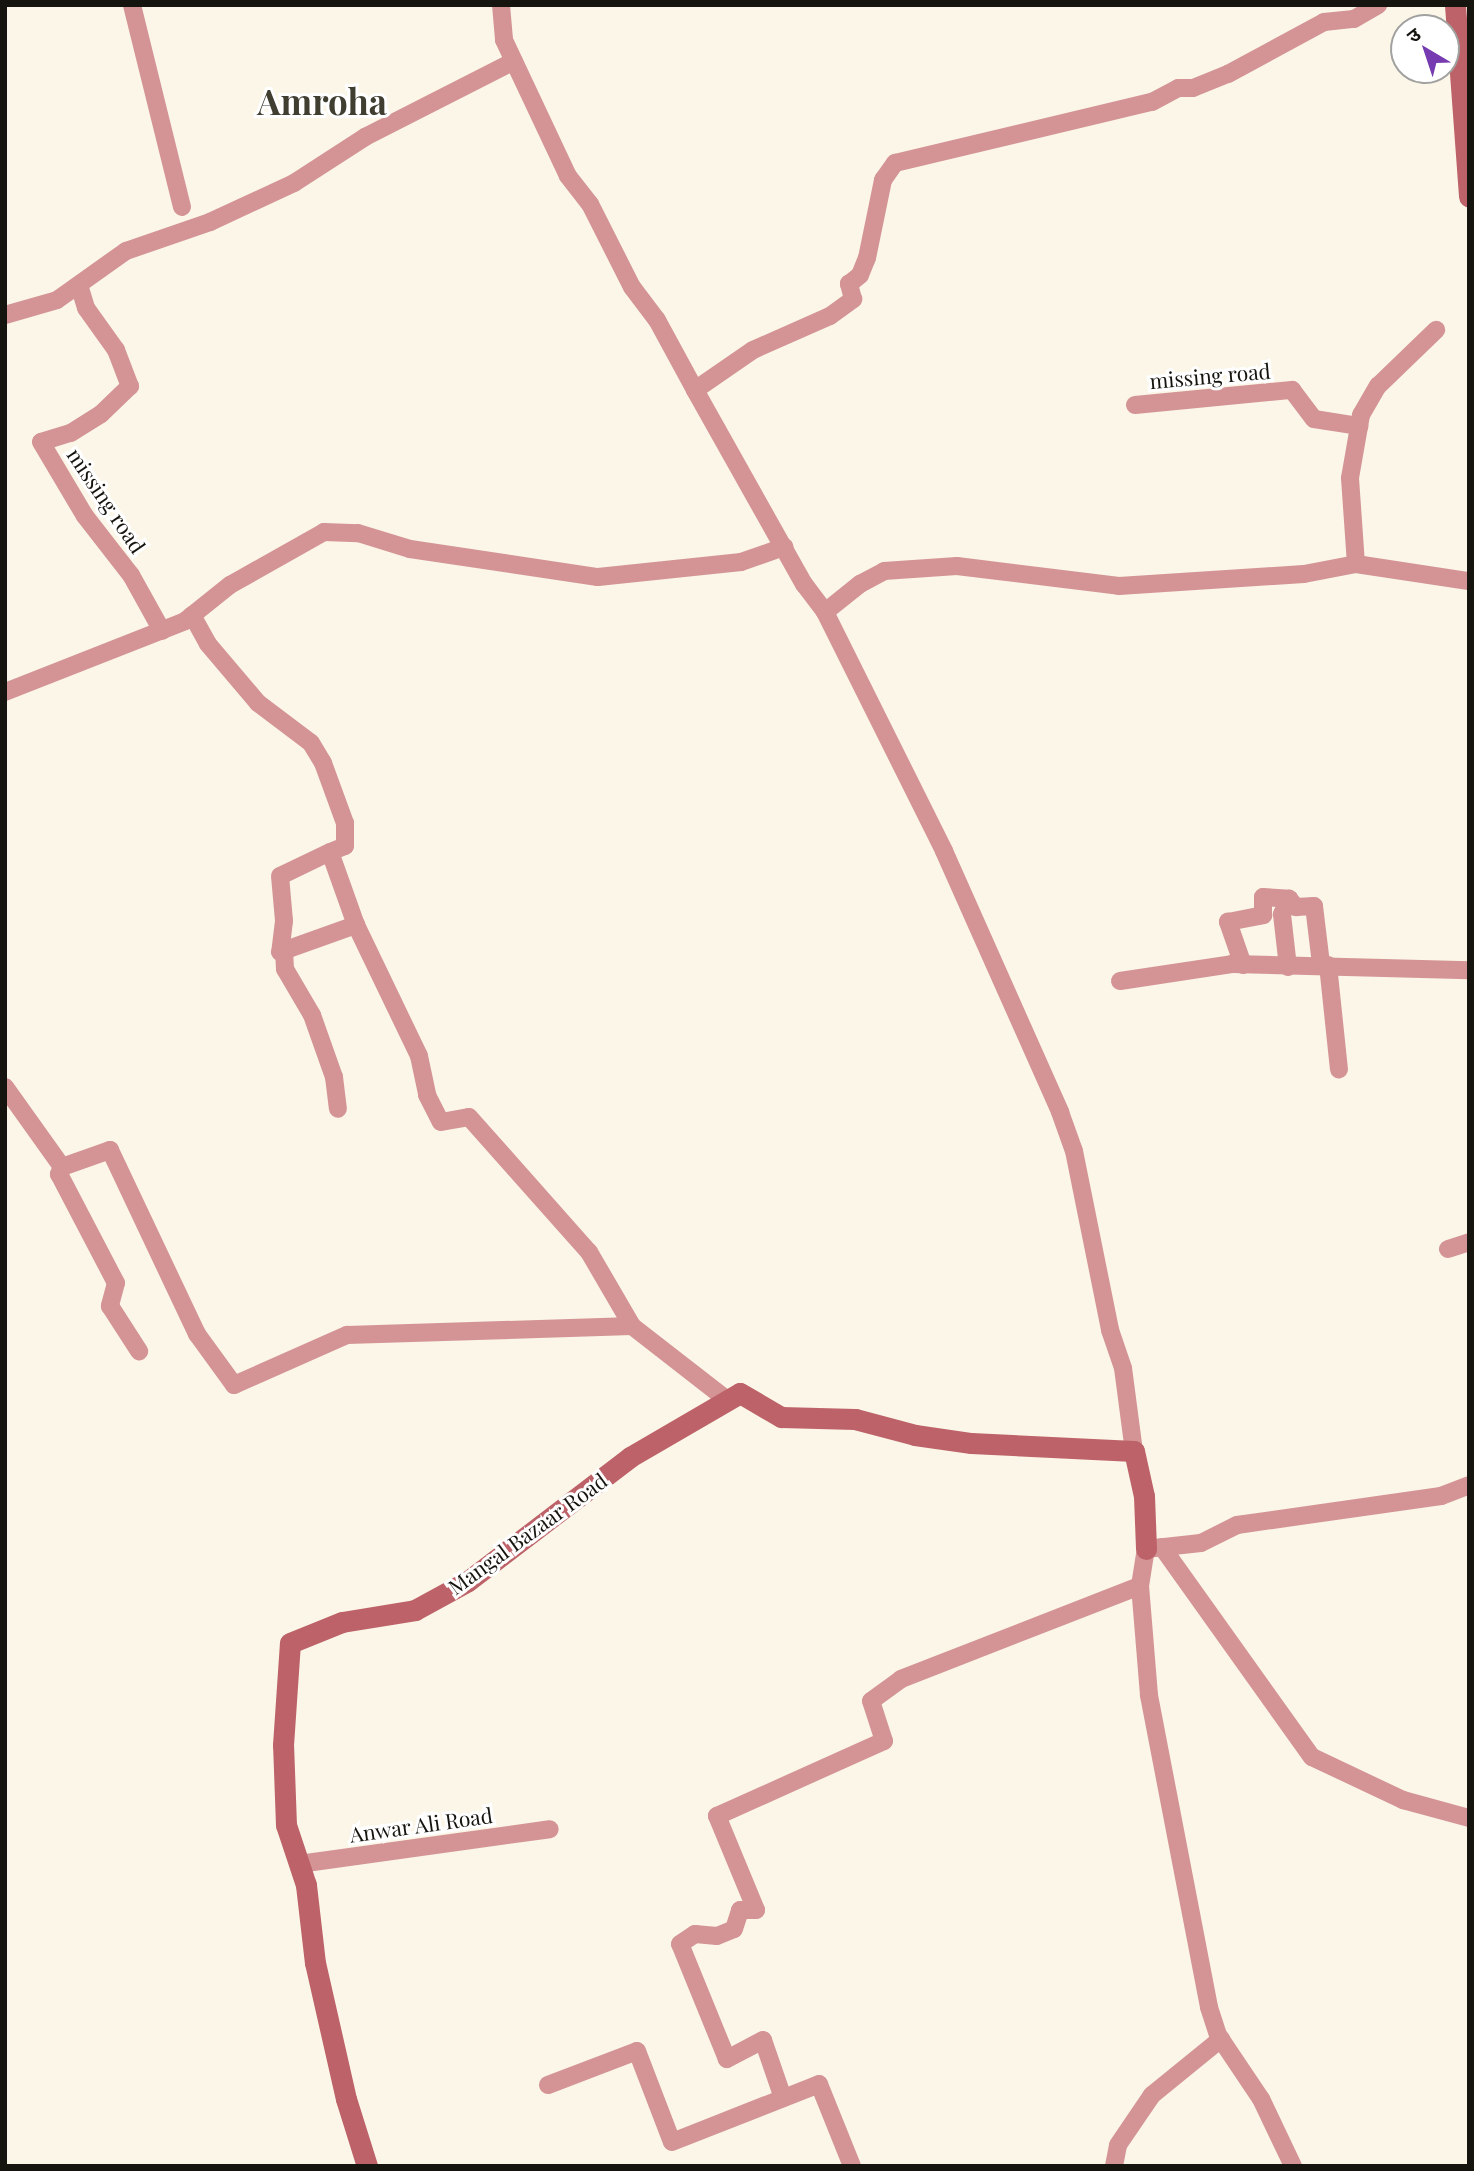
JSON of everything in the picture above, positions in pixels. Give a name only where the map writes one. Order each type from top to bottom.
[{"type":"street","points":[[132,5],[182,207]]},
{"type":"street","points":[[500,5],[504,40],[568,176],[590,204],[632,287],[657,320],[784,547],[825,612],[944,851],[1067,1131],[1110,1330],[1123,1368],[1133,1451],[1154,1548],[1312,1758],[1403,1800],[1469,1818]]},
{"type":"street","points":[[695,390],[753,350],[830,316],[853,299],[849,284],[860,275],[867,258],[883,180],[895,163],[1152,102],[1178,88],[1193,88],[1228,74],[1324,22],[1354,19],[1378,5]]},
{"type":"street","points":[[1455,5],[1469,197]]},
{"type":"street","points":[[5,315],[57,300],[126,251],[210,222],[294,183],[365,137],[514,61]]},
{"type":"street","name":"missing road","points":[[79,285],[86,308],[116,351],[130,386],[101,414],[70,433],[41,442],[85,516],[131,575],[162,631]]},
{"type":"street","points":[[1356,564],[1350,478],[1359,426],[1377,386],[1436,330]]},
{"type":"street","name":"missing road","points":[[1135,405],[1292,390],[1314,419],[1359,426]]},
{"type":"street","points":[[5,692],[162,631],[192,615],[230,585],[324,532],[358,533],[410,549],[598,577],[741,562],[784,547]]},
{"type":"street","points":[[825,612],[860,584],[884,571],[957,566],[1119,586],[1291,575],[1356,564],[1469,581]]},
{"type":"street","points":[[192,615],[208,644],[258,703],[311,743],[323,763],[345,823],[345,846],[280,876],[284,921],[280,952],[356,925]]},
{"type":"street","points":[[330,852],[356,925],[419,1056],[427,1095],[441,1122],[469,1117],[589,1252],[632,1326],[727,1400],[740,1393],[781,1417],[855,1419],[915,1435],[971,1443],[1133,1451]]},
{"type":"street","points":[[1242,965],[1228,922],[1263,915],[1263,897],[1289,899],[1296,907],[1314,906],[1339,1069]]},
{"type":"street","points":[[1288,967],[1283,914],[1289,899]]},
{"type":"street","points":[[284,950],[285,969],[312,1015],[334,1077],[338,1109]]},
{"type":"street","points":[[1120,981],[1242,965],[1324,965],[1430,973],[1469,970]]},
{"type":"street","points":[[5,1087],[62,1167]]},
{"type":"street","points":[[139,1352],[110,1306],[116,1283],[59,1174],[62,1167],[110,1150],[197,1334],[234,1385],[347,1335],[632,1326]]},
{"type":"street","points":[[1448,1249],[1469,1242]]},
{"type":"street","name":"Mangal Bazaar Road","points":[[367,2166],[346,2099],[299,1864],[286,1825],[283,1759],[290,1643],[342,1622],[415,1610],[468,1581],[630,1457],[727,1400]]},
{"type":"street","points":[[1154,1548],[1201,1544],[1237,1525],[1440,1496],[1469,1485]]},
{"type":"street","points":[[1154,1548],[1140,1586],[1141,1630],[1162,1779],[1209,2007],[1221,2039],[1261,2099],[1293,2166]]},
{"type":"street","points":[[783,2098],[763,2040],[727,2059],[710,2027],[680,1944],[695,1934],[716,1936],[734,1929],[740,1910],[756,1910],[717,1816],[884,1741],[871,1700],[901,1679],[1140,1586]]},
{"type":"street","name":"Anwar Ali Road","points":[[299,1864],[550,1829]]},
{"type":"street","points":[[1114,2166],[1118,2144],[1152,2095],[1221,2039]]},
{"type":"street","points":[[548,2085],[637,2050],[672,2142],[819,2084],[852,2166]]},
{"type":"district","name":"Amroha","points":[[322,101]]}]
